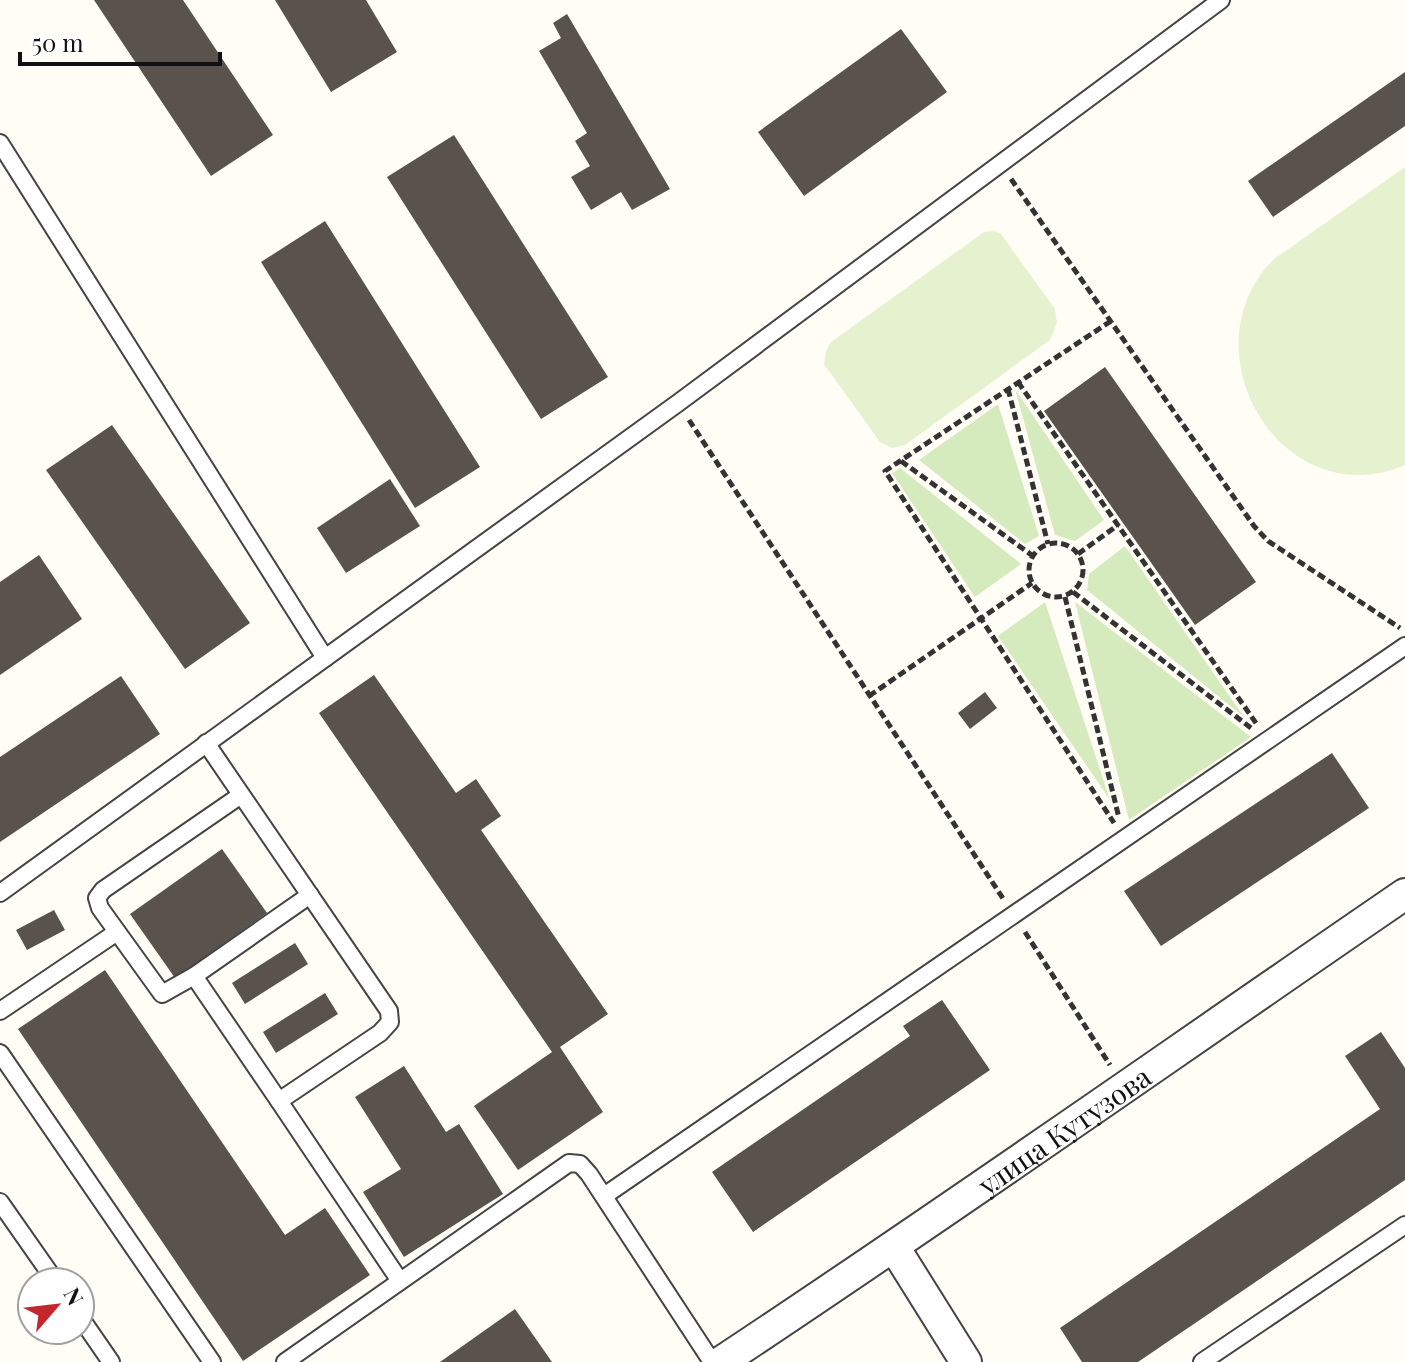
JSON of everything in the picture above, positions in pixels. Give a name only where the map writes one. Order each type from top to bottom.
[{"type":"street","name":"улица Кутузова","points":[[721,1362],[894,1247],[1405,894]]},
{"type":"street","points":[[894,1247],[966,1362]]},
{"type":"lane","points":[[0,893],[678,403],[1221,0]]},
{"type":"lane","points":[[0,143],[325,658]]},
{"type":"lane","points":[[604,1196],[1405,646]]},
{"type":"lane","points":[[206,743],[389,1011],[390,1022],[380,1033],[279,1101]]},
{"type":"lane","points":[[241,795],[103,890],[97,898],[100,908],[162,994],[194,976],[310,895]]},
{"type":"lane","points":[[0,1011],[117,932]]},
{"type":"lane","points":[[194,976],[400,1281]]},
{"type":"lane","points":[[0,1053],[212,1362]]},
{"type":"lane","points":[[285,1362],[569,1163],[580,1164],[604,1196],[712,1362]]},
{"type":"lane","points":[[0,1202],[45,1266]]},
{"type":"lane","points":[[1202,1362],[1405,1225]]},
{"type":"lane","points":[[96,1340],[111,1362]]},
{"type":"path","points":[[1001,165],[1254,526],[1268,541],[1405,631]]},
{"type":"path","points":[[1111,321],[885,471],[1124,838]]},
{"type":"path","points":[[1018,382],[1268,740]]},
{"type":"path","points":[[1008,389],[1048,544]]},
{"type":"path","points":[[678,403],[1100,1050]]},
{"type":"path","points":[[901,461],[1033,556]]},
{"type":"path","points":[[1078,554],[1118,525]]},
{"type":"path","points":[[1048,544],[1067,545],[1078,554],[1084,571],[1082,581],[1073,592],[1065,597],[1046,596],[1032,583],[1029,570],[1033,556],[1048,544]]},
{"type":"path","points":[[869,696],[1032,583]]},
{"type":"path","points":[[1073,592],[1268,740]]},
{"type":"path","points":[[1065,597],[1124,838]]},
{"type":"green space","points":[[1405,167],[1405,465],[1360,475],[1320,468],[1286,447],[1259,416],[1243,378],[1239,337],[1248,296],[1274,259]]},
{"type":"green space","points":[[984,232],[1001,234],[1055,309],[1057,323],[1050,340],[905,445],[892,448],[880,442],[824,364],[826,351],[831,342]]},
{"type":"green space","points":[[1015,389],[1104,520],[1075,541],[1055,535]]},
{"type":"green space","points":[[998,404],[1039,536],[1025,544],[919,460]]},
{"type":"green space","points":[[900,468],[1021,564],[975,597],[892,473]]},
{"type":"green space","points":[[1125,546],[1244,717],[1087,590],[1089,574]]},
{"type":"green space","points":[[1045,602],[1110,800],[998,636]]},
{"type":"green space","points":[[1075,602],[1251,737],[1129,820]]},
{"type":"building","points":[[94,0],[183,0],[273,135],[211,176]]},
{"type":"building","points":[[275,0],[366,0],[397,52],[331,92]]},
{"type":"building","points":[[567,14],[670,189],[632,210],[621,192],[591,210],[571,177],[590,166],[575,141],[587,133],[539,51],[561,38],[553,23]]},
{"type":"building","points":[[901,29],[947,92],[804,196],[758,132]]},
{"type":"building","points":[[1405,72],[1405,126],[1273,217],[1248,181]]},
{"type":"building","points":[[454,135],[608,377],[541,419],[387,177]]},
{"type":"building","points":[[325,221],[480,467],[415,508],[261,262]]},
{"type":"building","points":[[1105,367],[1256,582],[1195,625],[1044,411]]},
{"type":"building","points":[[112,425],[250,623],[185,669],[46,470]]},
{"type":"building","points":[[390,479],[420,526],[346,573],[317,528]]},
{"type":"building","points":[[39,555],[82,619],[0,675],[0,582]]},
{"type":"building","points":[[374,675],[456,793],[476,779],[501,816],[481,830],[608,1014],[560,1047],[603,1112],[518,1170],[474,1106],[552,1052],[319,713]]},
{"type":"building","points":[[121,676],[160,734],[0,842],[0,757]]},
{"type":"building","points":[[985,692],[997,708],[970,729],[958,713]]},
{"type":"building","points":[[1332,753],[1369,808],[1161,946],[1124,891]]},
{"type":"building","points":[[222,849],[267,913],[175,978],[130,914]]},
{"type":"building","points":[[54,910],[65,930],[27,950],[16,930]]},
{"type":"building","points":[[295,943],[308,964],[245,1004],[232,983]]},
{"type":"building","points":[[105,970],[285,1235],[325,1208],[370,1275],[243,1361],[18,1029]]},
{"type":"building","points":[[325,993],[338,1014],[276,1053],[263,1032]]},
{"type":"building","points":[[942,1000],[990,1070],[753,1232],[712,1172],[910,1036],[903,1026]]},
{"type":"building","points":[[1381,1032],[1405,1068],[1405,1180],[1138,1362],[1082,1362],[1060,1328],[1380,1109],[1345,1056]]},
{"type":"building","points":[[404,1066],[446,1132],[459,1124],[503,1194],[404,1257],[363,1192],[401,1169],[355,1097]]},
{"type":"building","points":[[515,1309],[552,1362],[440,1362]]}]
